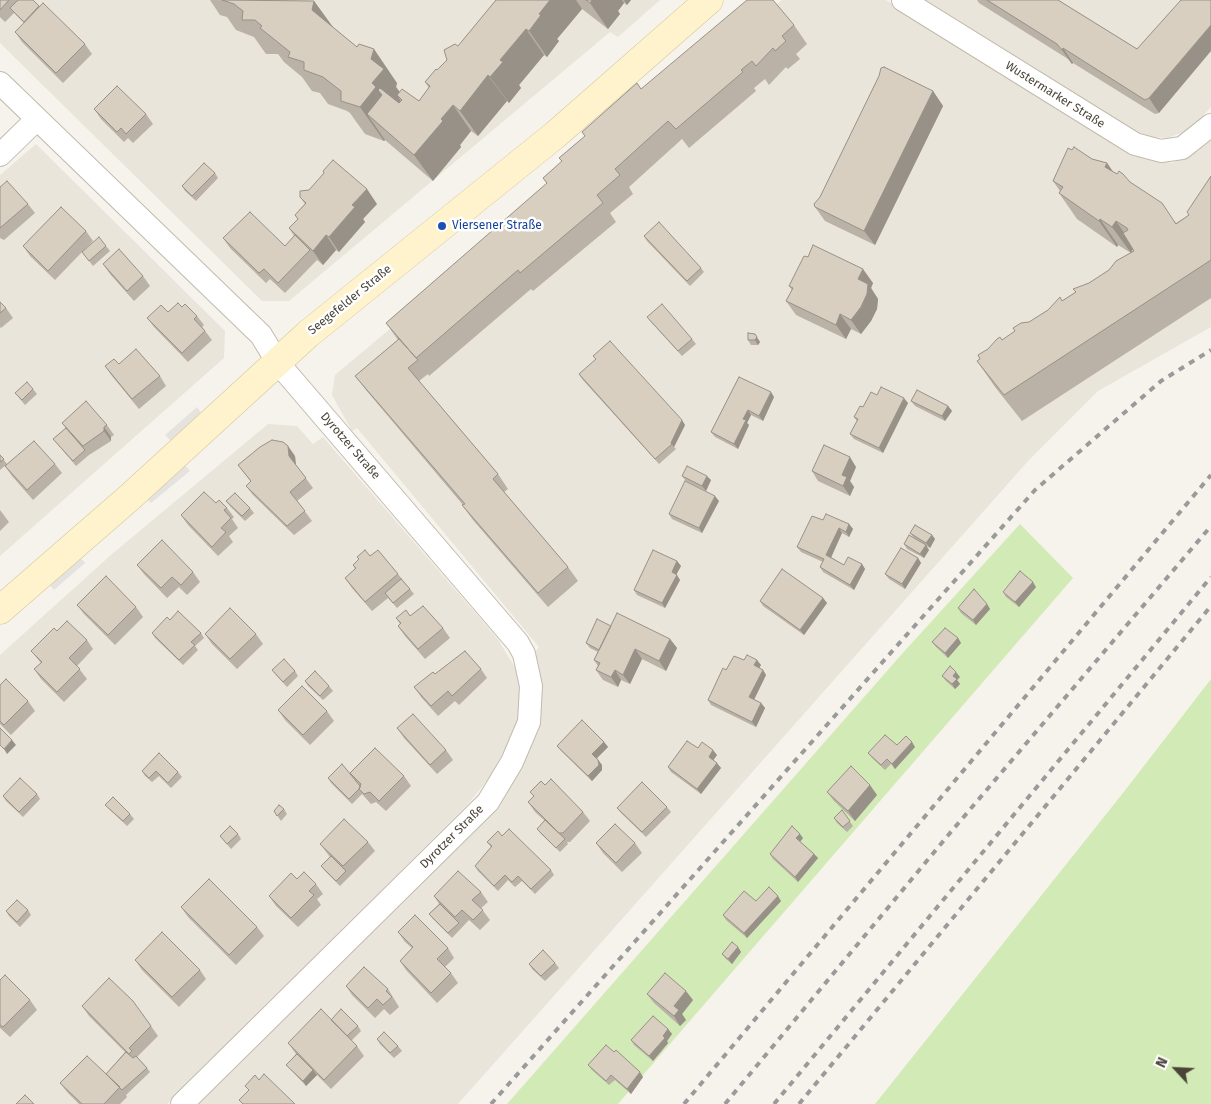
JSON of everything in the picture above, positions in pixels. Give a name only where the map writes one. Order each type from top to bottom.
[{"type":"street","name":"Seegefelder Straße","points":[[0,610],[350,299],[554,135],[709,0]]},
{"type":"street","name":"Wustermarker Straße","points":[[903,0],[1135,144],[1161,151],[1182,148],[1211,125]]},
{"type":"street","points":[[0,83],[261,334],[278,363]]},
{"type":"street","points":[[0,155],[37,119]]},
{"type":"street","name":"Dyrotzer Straße","points":[[182,1104],[488,802],[512,762],[529,722],[531,686],[524,654],[518,643],[278,363]]},
{"type":"shaded area","points":[[0,0],[660,0],[618,37],[610,32],[289,301],[262,301],[0,43]]},
{"type":"shaded area","points":[[782,0],[886,0],[1127,150],[1143,158],[1172,163],[1198,151],[1211,137],[1211,327],[1098,391],[1029,460],[458,1104],[197,1104],[508,780],[533,655],[539,647],[357,428],[352,431],[332,395],[335,375]]},
{"type":"shaded area","points":[[924,0],[1211,0],[1211,107],[1184,132],[1167,138],[1151,137],[1134,130]]},
{"type":"shaded area","points":[[36,144],[225,331],[224,358],[0,556],[0,175]]},
{"type":"shaded area","points":[[197,407],[202,414],[171,441],[165,435]]},
{"type":"shaded area","points":[[268,424],[297,426],[313,444],[323,437],[497,638],[519,674],[521,691],[517,727],[490,777],[467,805],[167,1104],[0,1104],[0,655],[112,554]]},
{"type":"shaded area","points":[[184,464],[190,471],[151,503],[146,498]]},
{"type":"shaded area","points":[[79,556],[85,563],[54,590],[49,584]]},
{"type":"green space","points":[[1020,524],[1073,578],[618,1104],[507,1104],[901,655]]},
{"type":"green space","points":[[1211,679],[1211,1104],[875,1104],[1123,793]]},
{"type":"building","points":[[0,0],[9,0],[0,10]]},
{"type":"building","points":[[18,0],[33,0],[39,6],[24,22],[10,8]]},
{"type":"building","points":[[222,0],[314,1],[312,10],[357,47],[359,44],[374,49],[371,59],[384,69],[372,83],[376,87],[360,107],[341,101],[341,91],[323,77],[304,70],[304,62],[288,57],[290,52],[260,28],[262,26],[255,20],[242,20],[243,11],[234,4]]},
{"type":"building","points":[[496,0],[550,0],[529,31],[526,29],[500,60],[503,62],[490,77],[488,75],[460,111],[453,105],[441,119],[443,121],[414,155],[367,114],[382,95],[378,90],[380,88],[399,103],[402,100],[397,95],[402,89],[419,101],[430,86],[425,82],[447,60],[444,50],[455,44],[458,46]]},
{"type":"building","points":[[747,0],[773,0],[794,25],[782,36],[786,41],[775,51],[773,48],[756,66],[752,61],[741,70],[743,72],[676,129],[668,121],[615,169],[620,175],[597,195],[603,203],[520,273],[518,270],[416,358],[386,323],[547,183],[543,178],[562,161],[559,158],[585,136],[582,132],[637,83],[641,89]]},
{"type":"building","points":[[987,0],[1058,0],[1137,49],[1181,0],[1211,0],[1211,25],[1149,98],[1145,100],[1063,48],[1062,50],[1057,44]]},
{"type":"building","points":[[43,3],[85,44],[56,73],[15,32]]},
{"type":"building","points":[[884,67],[933,91],[864,231],[815,207],[814,204],[820,197],[879,76],[881,68]]},
{"type":"building","points":[[117,86],[146,114],[126,134],[121,128],[117,132],[94,109]]},
{"type":"building","points":[[1074,147],[1092,159],[1107,163],[1105,167],[1117,174],[1119,171],[1130,182],[1162,203],[1176,224],[1189,215],[1187,212],[1211,176],[1211,260],[1004,395],[977,361],[980,359],[978,355],[988,349],[1000,337],[1002,340],[1015,331],[1013,328],[1021,323],[1029,322],[1048,310],[1060,297],[1062,301],[1076,292],[1073,289],[1089,283],[1109,270],[1116,261],[1134,251],[1123,233],[1128,230],[1127,228],[1116,221],[1112,227],[1100,219],[1099,221],[1059,193],[1063,187],[1053,181],[1068,148],[1072,150]]},
{"type":"building","points":[[333,160],[367,189],[352,205],[355,207],[329,237],[326,235],[313,251],[289,228],[298,219],[295,215],[306,203],[300,197],[300,191],[309,190]]},
{"type":"building","points":[[204,163],[215,173],[192,196],[182,186]]},
{"type":"building","points":[[7,181],[28,204],[0,228],[0,187]]},
{"type":"building","points":[[61,207],[86,231],[48,271],[23,246]]},
{"type":"building","points":[[250,212],[285,246],[295,235],[310,250],[278,283],[264,269],[259,273],[223,238]]},
{"type":"building","points":[[659,222],[701,268],[687,281],[644,236]]},
{"type":"building","points":[[99,237],[106,246],[89,261],[82,252]]},
{"type":"building","points":[[813,245],[863,269],[858,279],[868,284],[867,294],[861,307],[851,320],[840,314],[836,325],[786,301],[793,288],[789,286],[804,256],[808,257]]},
{"type":"building","points":[[119,249],[143,276],[127,291],[103,264]]},
{"type":"building","points":[[0,302],[6,308],[0,313]]},
{"type":"building","points":[[178,303],[182,307],[185,304],[197,316],[194,319],[205,331],[182,353],[147,318],[161,305],[168,312]]},
{"type":"building","points":[[662,304],[692,339],[678,351],[647,317]]},
{"type":"building","points":[[748,333],[755,334],[757,337],[755,340],[748,340]]},
{"type":"building","points":[[399,339],[418,360],[408,368],[498,474],[493,479],[568,567],[538,593],[462,505],[465,504],[355,376]]},
{"type":"building","points":[[610,341],[682,420],[672,444],[655,459],[579,374],[596,359],[593,356]]},
{"type":"building","points":[[136,349],[160,376],[132,399],[105,366],[114,359],[119,364]]},
{"type":"building","points":[[739,377],[771,392],[759,416],[748,410],[743,419],[746,420],[734,444],[711,432]]},
{"type":"building","points":[[27,382],[33,389],[22,400],[15,393]]},
{"type":"building","points":[[881,387],[904,398],[879,448],[850,434],[858,419],[854,417],[860,406],[863,407],[871,392],[877,395]]},
{"type":"building","points":[[917,390],[948,406],[942,416],[911,401]]},
{"type":"building","points":[[86,401],[107,425],[104,427],[104,431],[83,446],[62,423]]},
{"type":"building","points":[[66,428],[85,450],[73,461],[53,439]]},
{"type":"building","points":[[272,440],[283,442],[288,446],[289,456],[306,478],[290,492],[305,511],[287,526],[246,486],[251,481],[238,465]]},
{"type":"building","points":[[34,441],[55,464],[27,490],[5,466]]},
{"type":"building","points":[[824,445],[850,457],[842,475],[847,477],[843,486],[812,471]]},
{"type":"building","points":[[687,466],[707,476],[702,486],[682,476]]},
{"type":"building","points":[[685,481],[715,496],[699,528],[669,514]]},
{"type":"building","points":[[204,492],[216,503],[219,500],[227,508],[224,510],[231,518],[221,528],[226,532],[212,547],[181,515]]},
{"type":"building","points":[[235,493],[250,508],[242,516],[226,501]]},
{"type":"building","points":[[826,514],[849,524],[846,532],[839,528],[826,555],[844,565],[848,557],[862,564],[850,585],[820,567],[824,559],[797,547],[812,516],[823,520]]},
{"type":"building","points":[[915,525],[932,535],[926,543],[910,533]]},
{"type":"building","points":[[909,535],[926,545],[920,554],[904,544]]},
{"type":"building","points":[[162,540],[193,572],[181,585],[172,577],[161,588],[137,565]]},
{"type":"building","points":[[901,548],[918,558],[902,584],[885,574]]},
{"type":"building","points":[[365,550],[370,556],[378,550],[398,574],[365,602],[345,578],[356,568],[353,565],[359,559],[357,557]]},
{"type":"building","points":[[653,550],[677,561],[672,572],[677,575],[662,603],[634,590]]},
{"type":"building","points":[[782,569],[823,598],[800,630],[760,601]]},
{"type":"building","points":[[1020,571],[1033,582],[1015,602],[1003,592]]},
{"type":"building","points":[[106,576],[136,607],[108,635],[77,605]]},
{"type":"building","points":[[401,579],[410,589],[393,603],[385,593]]},
{"type":"building","points":[[974,589],[987,604],[973,620],[958,608]]},
{"type":"building","points":[[423,606],[443,628],[418,649],[398,626],[401,623],[396,618],[406,610],[410,616]]},
{"type":"building","points":[[230,608],[256,634],[230,659],[205,634]]},
{"type":"building","points":[[178,611],[201,633],[191,642],[195,645],[179,660],[152,633],[167,617],[170,620]]},
{"type":"building","points":[[617,613],[670,639],[659,661],[635,649],[623,675],[615,670],[611,677],[596,670],[600,663],[594,660]]},
{"type":"building","points":[[597,619],[611,626],[599,650],[586,643]]},
{"type":"building","points":[[67,621],[87,640],[69,658],[80,669],[57,692],[34,669],[42,662],[31,651],[54,628],[57,631]]},
{"type":"building","points":[[945,628],[958,638],[945,653],[932,642]]},
{"type":"building","points":[[465,651],[481,669],[452,696],[448,691],[431,706],[414,687]]},
{"type":"building","points":[[747,655],[757,660],[754,665],[763,670],[749,697],[761,703],[752,722],[708,700],[723,668],[726,670],[734,656],[744,660]]},
{"type":"building","points":[[284,659],[295,671],[283,682],[272,670]]},
{"type":"building","points":[[950,666],[956,672],[953,676],[957,679],[952,684],[942,676]]},
{"type":"building","points":[[315,671],[329,686],[320,696],[305,681]]},
{"type":"building","points":[[6,679],[28,701],[4,725],[0,721],[0,685]]},
{"type":"building","points":[[302,686],[327,711],[303,735],[278,710]]},
{"type":"building","points":[[413,714],[446,750],[430,765],[397,728]]},
{"type":"building","points":[[582,720],[604,742],[592,754],[598,760],[599,765],[588,776],[557,746]]},
{"type":"building","points":[[0,728],[12,740],[4,749],[0,745]]},
{"type":"building","points":[[885,735],[897,745],[906,736],[912,742],[892,764],[887,759],[881,765],[868,753]]},
{"type":"building","points":[[687,741],[698,748],[702,742],[713,750],[709,757],[717,763],[697,789],[668,767]]},
{"type":"building","points":[[375,748],[404,776],[379,801],[370,792],[364,794],[359,789],[361,784],[350,773]]},
{"type":"building","points":[[159,753],[178,772],[168,783],[156,771],[149,778],[142,771]]},
{"type":"building","points":[[342,764],[360,786],[349,799],[328,778]]},
{"type":"building","points":[[851,766],[870,785],[848,811],[827,792]]},
{"type":"building","points":[[20,778],[37,794],[19,812],[3,796]]},
{"type":"building","points":[[551,779],[583,812],[563,833],[559,833],[528,802],[534,796],[530,792],[541,781],[545,785]]},
{"type":"building","points":[[642,782],[667,807],[642,832],[617,808]]},
{"type":"building","points":[[113,797],[130,814],[123,821],[105,805]]},
{"type":"building","points":[[279,805],[284,809],[277,816],[274,811]]},
{"type":"building","points":[[842,810],[850,821],[843,827],[834,818]]},
{"type":"building","points":[[344,819],[368,842],[343,866],[320,844]]},
{"type":"building","points":[[545,820],[565,839],[556,848],[537,829]]},
{"type":"building","points":[[615,824],[635,843],[616,863],[596,843]]},
{"type":"building","points":[[230,826],[238,834],[227,844],[220,836]]},
{"type":"building","points":[[792,826],[800,834],[796,838],[814,854],[795,877],[770,854]]},
{"type":"building","points":[[509,829],[551,870],[531,889],[518,876],[512,882],[505,875],[494,886],[475,866],[492,846],[487,842],[498,831],[502,836]]},
{"type":"building","points":[[331,856],[346,871],[336,881],[321,866]]},
{"type":"building","points":[[458,871],[481,892],[472,900],[483,910],[473,920],[462,910],[455,917],[434,896]]},
{"type":"building","points":[[304,872],[316,884],[309,891],[314,895],[291,918],[269,896],[291,873],[297,879]]},
{"type":"building","points":[[209,879],[257,927],[229,955],[181,907]]},
{"type":"building","points":[[769,887],[778,896],[744,933],[723,915],[744,891],[756,901]]},
{"type":"building","points":[[17,900],[28,910],[17,922],[6,911]]},
{"type":"building","points":[[440,904],[459,923],[448,933],[429,914]]},
{"type":"building","points":[[415,915],[448,948],[437,959],[451,973],[431,993],[400,961],[413,947],[398,932]]},
{"type":"building","points":[[162,932],[200,970],[172,997],[135,960]]},
{"type":"building","points":[[732,942],[738,947],[728,959],[722,954]]},
{"type":"building","points":[[543,950],[555,963],[541,976],[529,964]]},
{"type":"building","points":[[364,967],[388,989],[386,991],[392,997],[383,1005],[377,999],[368,1008],[346,986]]},
{"type":"building","points":[[665,973],[686,991],[674,1006],[679,1010],[674,1016],[647,994]]},
{"type":"building","points":[[5,975],[30,1000],[3,1027],[0,1025],[0,980]]},
{"type":"building","points":[[109,978],[133,1001],[151,1026],[129,1048],[132,1051],[129,1054],[82,1006]]},
{"type":"building","points":[[321,1009],[357,1046],[324,1080],[288,1043]]},
{"type":"building","points":[[341,1009],[358,1026],[347,1036],[331,1020]]},
{"type":"building","points":[[653,1016],[668,1029],[663,1036],[665,1038],[649,1056],[631,1040]]},
{"type":"building","points":[[384,1032],[398,1046],[390,1053],[377,1039]]},
{"type":"building","points":[[606,1045],[614,1052],[616,1050],[640,1072],[627,1089],[611,1075],[606,1081],[588,1065]]},
{"type":"building","points":[[126,1052],[133,1058],[136,1056],[147,1068],[122,1090],[106,1074]]},
{"type":"building","points":[[297,1054],[313,1070],[303,1081],[286,1065]]},
{"type":"building","points":[[87,1056],[120,1087],[104,1104],[82,1104],[60,1083]]},
{"type":"building","points":[[264,1074],[295,1104],[243,1104],[239,1100],[249,1090],[245,1086],[255,1075],[259,1080]]},
{"type":"building","points":[[25,1095],[34,1104],[16,1104]]},
{"type":"railway","points":[[491,1104],[1035,490],[1161,381],[1211,350]]},
{"type":"railway","points":[[684,1104],[1211,475]]},
{"type":"railway","points":[[725,1104],[950,833],[1211,526]]},
{"type":"railway","points":[[774,1104],[1211,577]]},
{"type":"railway","points":[[799,1104],[1211,606]]},
{"type":"place","name":"Viersener Straße","points":[[442,226]]}]
